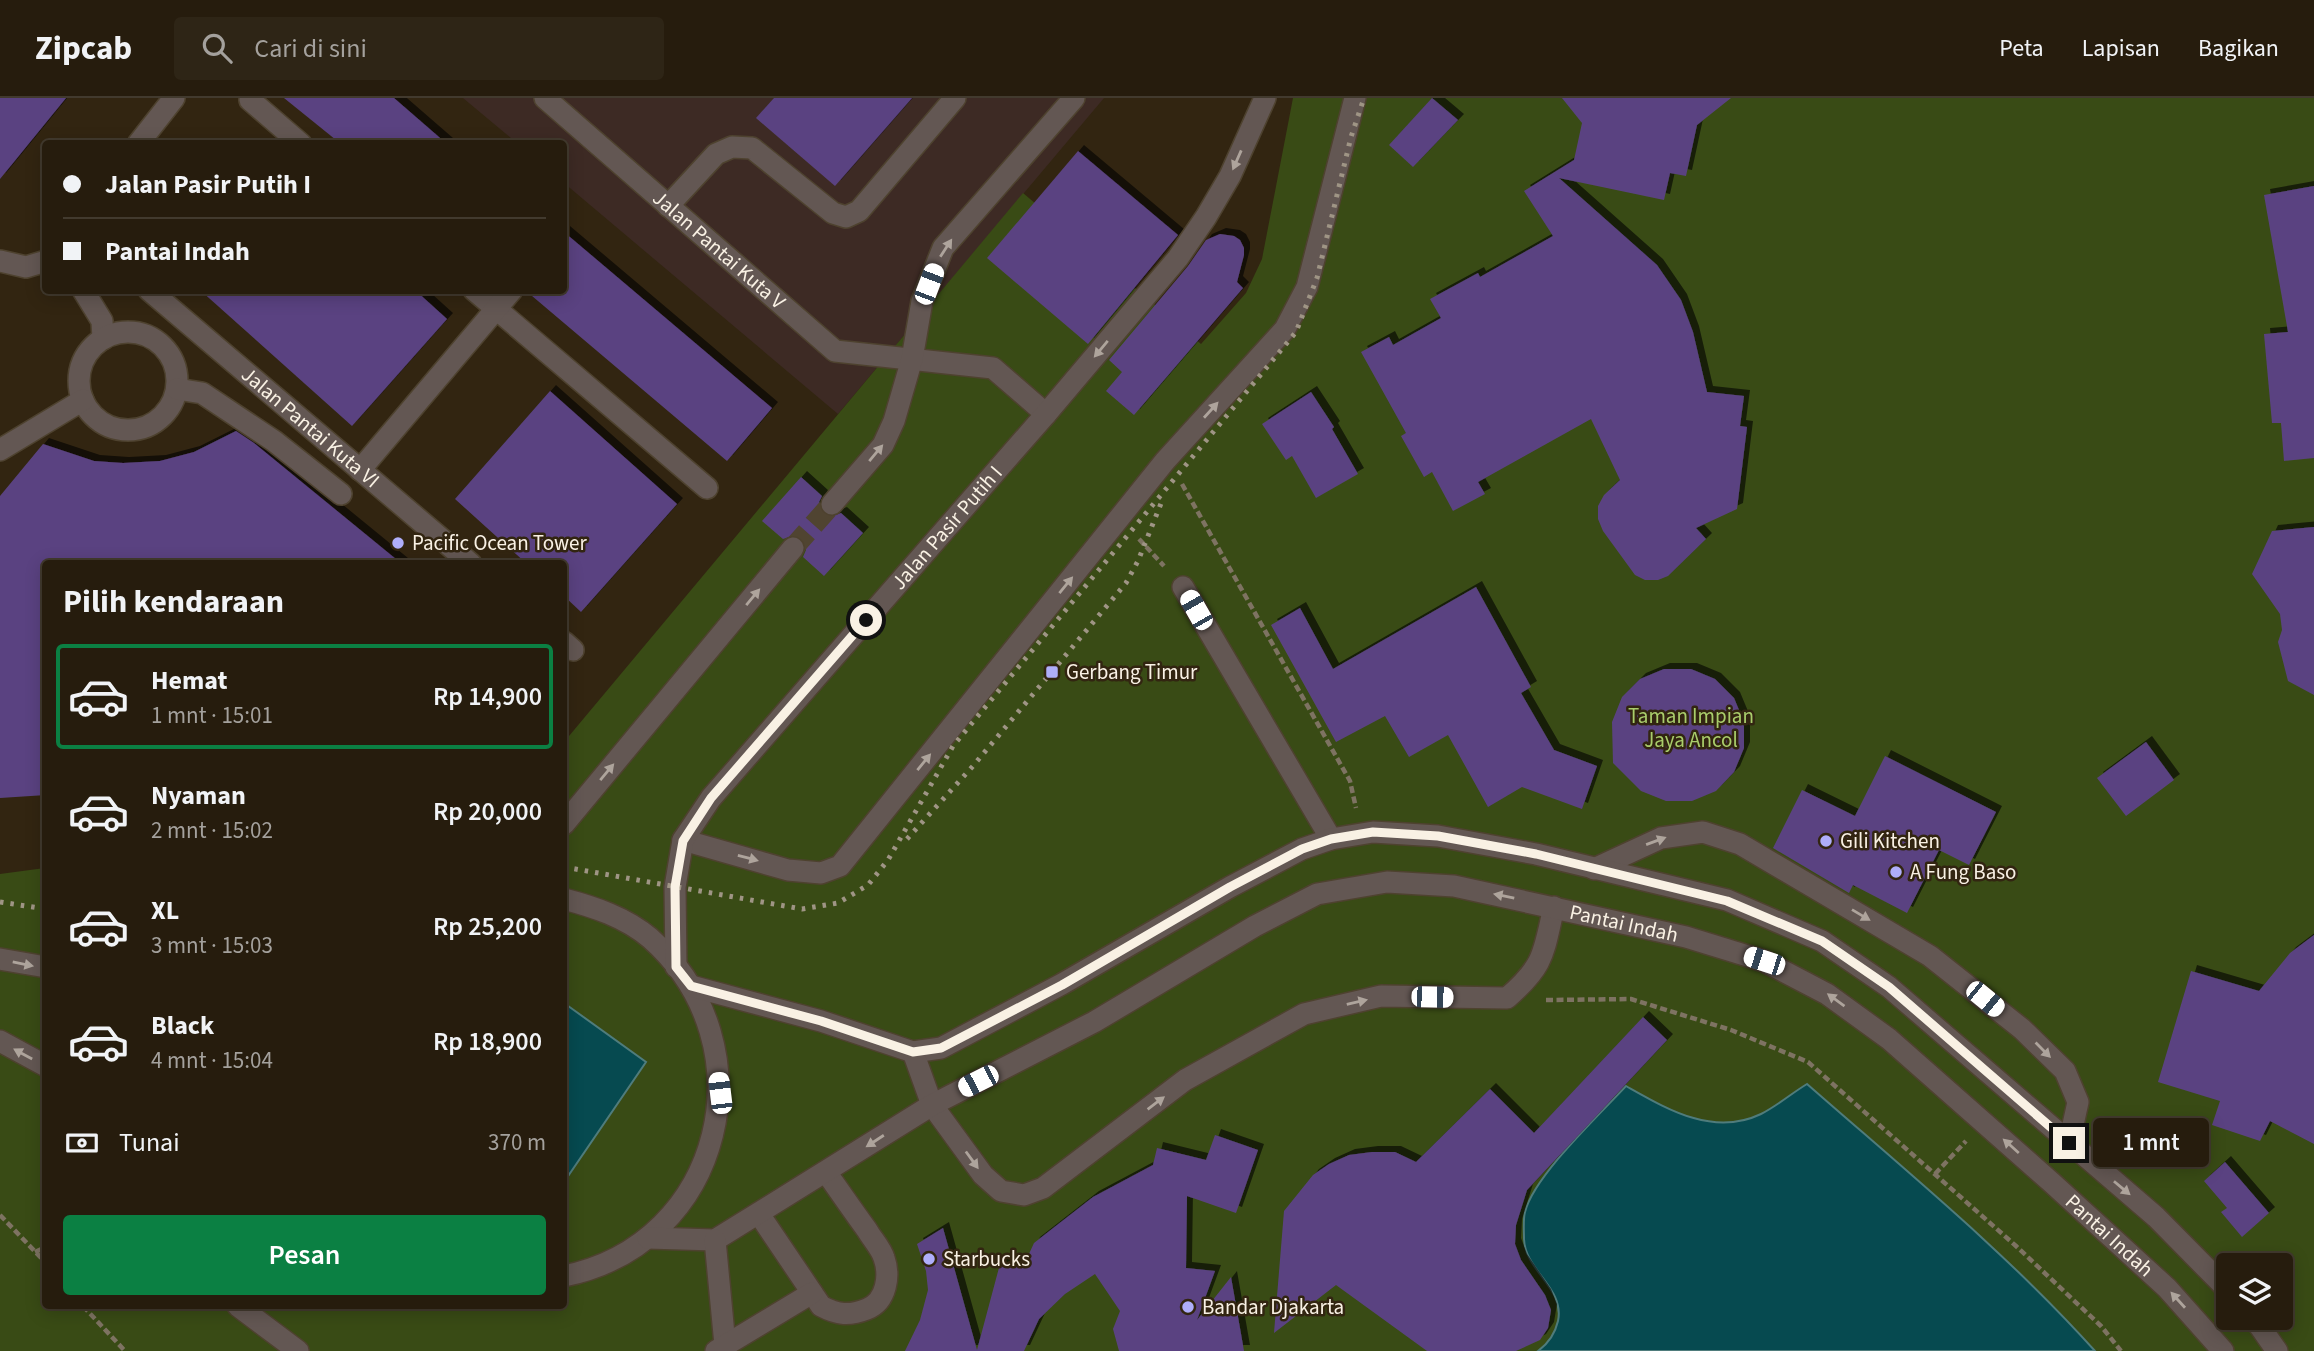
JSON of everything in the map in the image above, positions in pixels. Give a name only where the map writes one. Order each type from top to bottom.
[{"type":"street","points":[[141,140],[174,98]]},
{"type":"street","name":"Jalan Pantai Kuta V","points":[[545,98],[835,351],[993,368],[1046,414]]},
{"type":"street","points":[[668,206],[716,154],[732,147],[752,148],[833,213],[846,217],[859,211],[955,98]]},
{"type":"street","points":[[832,504],[883,445],[894,421],[912,359],[922,301],[943,248],[1074,98]]},
{"type":"street","name":"Jalan Pasir Putih I","points":[[676,967],[675,887],[683,841],[711,798],[1046,414],[1178,258],[1230,176],[1265,98]]},
{"type":"street","points":[[683,841],[788,870],[821,873],[839,866],[1165,461],[1285,329],[1307,287],[1355,98]]},
{"type":"street","points":[[250,100],[296,140]]},
{"type":"street","points":[[0,261],[36,264]]},
{"type":"street","points":[[85,294],[102,321],[103,339]]},
{"type":"street","name":"Jalan Pantai Kuta VI","points":[[154,294],[466,560]]},
{"type":"street","points":[[479,294],[707,488]]},
{"type":"street","points":[[360,470],[509,294]]},
{"type":"street","points":[[133,332],[149,337],[162,346],[172,359],[177,389],[171,405],[149,426],[133,430],[118,429],[103,423],[91,413],[83,400],[79,386],[84,359],[92,347],[103,339],[118,333],[133,332]]},
{"type":"street","points":[[177,389],[202,393],[274,441],[341,494]]},
{"type":"street","points":[[0,450],[83,400]]},
{"type":"street","points":[[567,820],[793,548]]},
{"type":"street","points":[[1183,587],[1331,839]]},
{"type":"street","name":"Pantai Indah","points":[[913,1052],[941,1048],[1062,985],[1230,887],[1302,849],[1331,839],[1373,832],[1438,836],[1536,854],[1727,901],[1822,941],[1889,987],[2157,1217],[2216,1278]]},
{"type":"street","points":[[1594,869],[1661,838],[1703,832],[1740,844],[1930,956],[2022,1029],[2064,1071],[2078,1102],[2069,1143]]},
{"type":"street","name":"Pantai Indah","points":[[715,1240],[932,1105],[1094,1022],[1255,926],[1317,894],[1387,882],[1454,886],[1686,937],[1764,961],[1827,994],[1879,1031],[1984,1122],[2167,1288],[2223,1351]]},
{"type":"street","points":[[567,899],[605,911],[649,937],[691,986],[713,1037],[720,1093],[711,1148],[686,1198],[648,1238],[609,1262],[567,1275]]},
{"type":"street","points":[[691,986],[821,1021],[913,1052],[932,1105],[983,1175],[1001,1191],[1024,1195],[1043,1188],[1185,1080],[1304,1014],[1381,996],[1507,999],[1529,979],[1542,959],[1554,907]]},
{"type":"street","points":[[0,959],[42,966]]},
{"type":"street","points":[[0,1041],[42,1064]]},
{"type":"street","points":[[759,1214],[821,1306],[834,1313],[846,1315],[872,1307],[881,1298],[888,1274],[884,1255],[827,1172]]},
{"type":"street","points":[[648,1238],[715,1240],[720,1348],[812,1293]]},
{"type":"street","points":[[242,1309],[298,1351]]},
{"type":"street","points":[[2262,1330],[2277,1351]]},
{"type":"path","points":[[1165,461],[1177,474],[1350,781],[1362,834]]},
{"type":"path","points":[[1119,519],[1183,587]]},
{"type":"path","points":[[1507,999],[1631,999],[1731,1030],[1808,1062],[2101,1326],[2121,1351]]},
{"type":"path","points":[[1935,1174],[1984,1122]]},
{"type":"path","points":[[0,1215],[42,1259]]},
{"type":"path","points":[[35,1252],[42,1249]]},
{"type":"path","points":[[86,1309],[125,1351]]},
{"type":"shaded area","points":[[463,98],[1104,98],[838,414],[567,186],[567,140],[513,140]]},
{"type":"green space","name":"Taman Impian Jaya Ancol","points":[[1293,98],[2314,98],[2314,1351],[0,1351],[0,874],[42,868],[42,1309],[567,1309],[567,738],[1023,193],[1201,344],[1246,293],[1262,259]]},
{"type":"water","points":[[567,1005],[646,1062],[567,1178]]},
{"type":"water","points":[[1807,1084],[2027,1280],[2095,1351],[1538,1351],[1553,1334],[1559,1309],[1551,1289],[1526,1250],[1525,1212],[1531,1197],[1554,1164],[1626,1086],[1674,1111],[1725,1123],[1761,1114]]},
{"type":"building","points":[[0,98],[66,98],[0,179]]},
{"type":"building","points":[[284,98],[394,98],[442,140],[336,140]]},
{"type":"building","points":[[774,98],[912,98],[835,186],[756,118]]},
{"type":"building","points":[[1432,98],[1458,120],[1413,167],[1389,145]]},
{"type":"building","points":[[1562,98],[1731,98],[1697,125],[1686,176],[1670,173],[1664,200],[1559,178],[1657,265],[1681,300],[1693,332],[1707,392],[1744,396],[1740,426],[1747,427],[1737,509],[1696,528],[1706,539],[1668,576],[1658,580],[1645,580],[1635,575],[1603,531],[1598,519],[1598,506],[1604,495],[1620,480],[1591,419],[1478,482],[1485,494],[1453,511],[1432,472],[1424,477],[1401,436],[1406,433],[1361,352],[1389,337],[1393,345],[1441,318],[1430,299],[1478,273],[1480,277],[1553,236],[1524,191],[1574,160],[1582,123]]},
{"type":"building","points":[[1078,151],[1178,235],[1088,344],[987,258]]},
{"type":"building","points":[[2314,186],[2314,458],[2284,461],[2281,423],[2272,423],[2264,334],[2288,332],[2264,195]]},
{"type":"building","points":[[1220,234],[1234,236],[1244,248],[1237,282],[1243,288],[1134,415],[1106,391],[1122,372],[1109,360],[1188,266],[1206,240]]},
{"type":"building","points":[[567,235],[772,408],[727,461],[530,294],[567,294]]},
{"type":"building","points":[[204,294],[419,294],[447,319],[352,426]]},
{"type":"building","points":[[550,391],[677,504],[581,612],[567,599],[567,560],[523,560],[455,499]]},
{"type":"building","points":[[1311,392],[1334,427],[1332,429],[1358,474],[1316,498],[1292,456],[1286,460],[1262,424]]},
{"type":"building","points":[[236,431],[397,560],[42,560],[42,795],[0,798],[0,496],[43,444],[94,461],[123,463],[160,461],[194,452]]},
{"type":"building","points":[[801,477],[822,496],[819,502],[823,513],[830,517],[841,513],[863,533],[824,576],[803,557],[806,550],[802,538],[795,535],[783,539],[762,521]]},
{"type":"building","points":[[2314,527],[2314,695],[2288,681],[2278,642],[2282,630],[2280,614],[2252,574],[2272,531]]},
{"type":"building","points":[[1476,587],[1531,687],[1521,693],[1554,750],[1597,766],[1582,809],[1522,787],[1488,807],[1448,735],[1409,757],[1385,716],[1336,742],[1271,625],[1300,608],[1333,669]]},
{"type":"building","points":[[1664,669],[1691,669],[1715,679],[1734,698],[1744,722],[1744,748],[1734,772],[1716,791],[1692,801],[1666,801],[1641,791],[1613,763],[1612,722],[1622,697],[1640,679]]},
{"type":"building","points":[[2146,742],[2174,780],[2126,816],[2097,778]]},
{"type":"building","points":[[1885,756],[1996,812],[1969,865],[1939,850],[1907,913],[1853,885],[1849,893],[1773,848],[1802,790],[1855,816]]},
{"type":"building","points":[[2314,935],[2314,1144],[2270,1121],[2260,1141],[2212,1125],[2220,1101],[2158,1082],[2191,971],[2259,991],[2290,953]]},
{"type":"building","points":[[1643,1017],[1667,1040],[1527,1190],[1516,1225],[1515,1244],[1521,1260],[1545,1295],[1551,1310],[1548,1328],[1540,1340],[1516,1351],[1427,1351],[1336,1285],[1274,1333],[1284,1211],[1313,1175],[1349,1155],[1372,1152],[1395,1152],[1416,1162],[1490,1089],[1534,1133]]},
{"type":"building","points":[[1215,1135],[1258,1150],[1236,1213],[1187,1196],[1186,1268],[1215,1271],[1197,1320],[1231,1277],[1244,1351],[1119,1351],[1113,1329],[1120,1311],[1095,1274],[1065,1294],[1039,1319],[1024,1351],[905,1351],[920,1320],[928,1290],[926,1271],[917,1244],[943,1228],[977,1350],[1000,1264],[1023,1267],[1034,1243],[1093,1197],[1153,1165],[1157,1148],[1206,1160]]},
{"type":"building","points":[[2225,1162],[2269,1213],[2242,1237],[2221,1212],[2227,1208],[2204,1181]]},
{"type":"tunnel","points":[[793,548],[832,504]]},
{"type":"railway","points":[[567,868],[802,909],[838,903],[868,885],[888,860],[953,746],[1296,332],[1317,278],[1351,137],[1364,98]]},
{"type":"railway","points":[[907,839],[973,766],[1126,583],[1138,561],[1162,501]]},
{"type":"railway","points":[[0,902],[42,908]]},
{"type":"place","name":"Pacific Ocean Tower","points":[[398,543]]},
{"type":"place","name":"Gerbang Timur","points":[[1052,672]]},
{"type":"place","name":"Gili Kitchen","points":[[1826,841]]},
{"type":"place","name":"A Fung Baso","points":[[1896,872]]},
{"type":"place","name":"Starbucks","points":[[929,1259]]},
{"type":"place","name":"Bandar Djakarta","points":[[1188,1307]]},
{"type":"route","points":[[866,620],[711,798],[683,841],[675,887],[676,967],[691,986],[821,1021],[913,1052],[941,1048],[1062,985],[1230,887],[1302,849],[1331,839],[1373,832],[1438,836],[1536,854],[1727,901],[1822,941],[1889,987],[2069,1143]]}]
